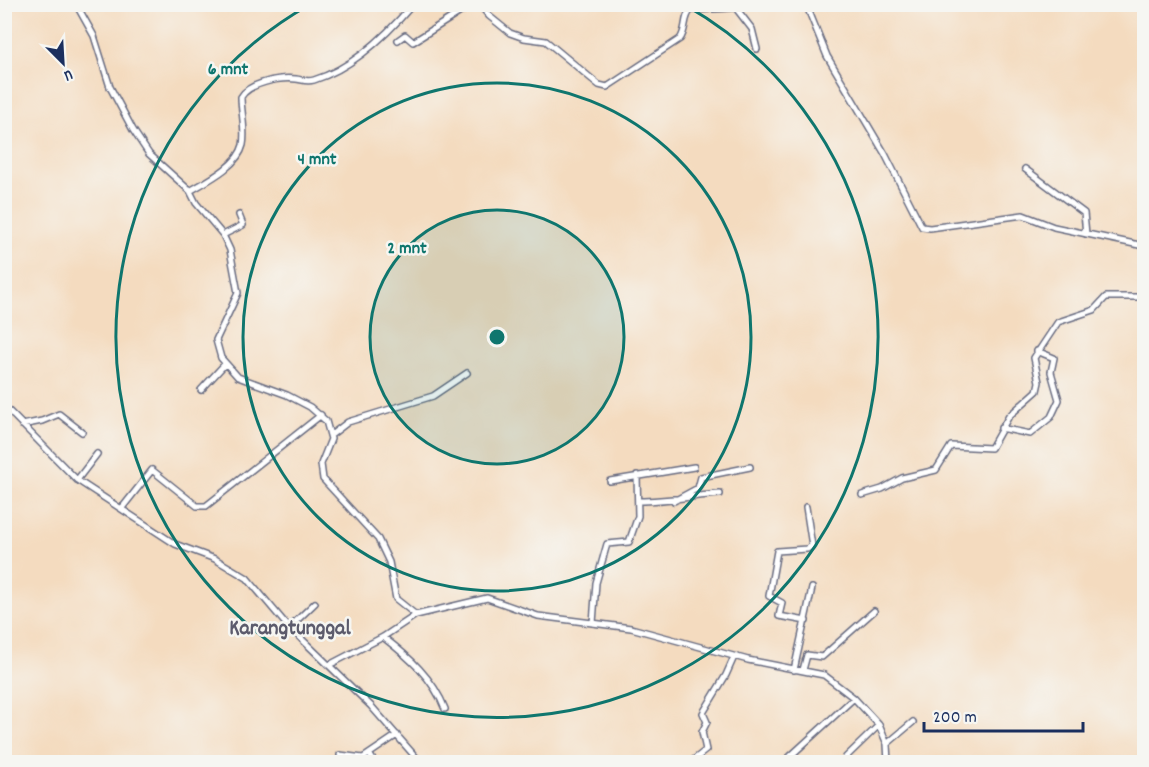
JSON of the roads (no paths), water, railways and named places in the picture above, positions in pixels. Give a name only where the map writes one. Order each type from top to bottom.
[{"type":"street","points":[[76,4],[94,36],[110,87],[133,130],[150,154],[190,191],[201,211],[223,235],[230,250],[238,286],[234,305],[216,340],[225,364],[238,377],[287,395],[321,415],[329,426],[331,435]]},
{"type":"street","points":[[190,191],[228,166],[241,149],[243,139],[241,97],[246,90],[283,80],[311,81],[336,70],[379,39],[413,4]]},
{"type":"street","points":[[398,40],[405,35],[413,42],[472,4]]},
{"type":"street","points":[[479,4],[504,28],[524,38],[542,39],[599,85],[607,87],[680,39],[690,11],[735,7],[742,4]]},
{"type":"street","points":[[806,4],[827,56],[885,154],[922,227],[930,228],[1017,215],[1086,234],[1144,246]]},
{"type":"street","points":[[735,7],[752,29],[758,49]]},
{"type":"street","points":[[1025,169],[1084,213],[1086,234]]},
{"type":"street","points":[[223,235],[243,225],[239,215]]},
{"type":"street","points":[[862,495],[882,489],[902,478],[936,470],[951,446],[985,450],[991,448],[1009,416],[1037,391],[1038,379],[1034,365],[1037,351],[1058,322],[1094,310],[1106,297],[1144,297]]},
{"type":"street","points":[[1001,428],[1025,434],[1032,433],[1047,422],[1057,406],[1059,399],[1052,372],[1054,358],[1037,351]]},
{"type":"street","points":[[201,390],[225,364]]},
{"type":"street","points":[[416,615],[396,599],[389,562],[378,539],[323,479],[321,464],[331,435],[345,423],[433,396],[467,373]]},
{"type":"street","points":[[4,406],[77,480],[175,544],[215,559],[247,578],[290,627],[397,735],[420,762]]},
{"type":"street","points":[[22,425],[42,422],[59,414],[82,432]]},
{"type":"street","points":[[122,508],[152,470],[197,506],[206,506],[321,415]]},
{"type":"street","points":[[77,480],[97,454]]},
{"type":"street","points":[[610,481],[694,466]]},
{"type":"street","points":[[674,501],[698,488],[701,477],[750,467]]},
{"type":"street","points":[[592,623],[596,583],[607,544],[629,542],[637,523],[639,501],[637,475]]},
{"type":"street","points":[[639,501],[674,501],[692,496],[720,494]]},
{"type":"street","points":[[806,507],[812,545],[807,549],[777,551],[769,596],[782,603],[779,616],[806,621]]},
{"type":"street","points":[[794,670],[812,588]]},
{"type":"street","points":[[329,665],[384,637],[416,615],[487,598],[538,616],[631,628],[734,657],[803,670],[830,678],[854,698],[879,725],[887,744],[888,762]]},
{"type":"street","points":[[290,627],[315,603]]},
{"type":"street","points":[[803,670],[807,655],[821,657],[874,611]]},
{"type":"street","points":[[384,637],[427,677],[444,709]]},
{"type":"street","points":[[691,762],[699,760],[706,750],[702,732],[707,722],[703,712],[728,672],[734,657]]},
{"type":"street","points":[[784,762],[854,698]]},
{"type":"street","points":[[887,744],[913,723]]},
{"type":"street","points":[[846,757],[879,725]]},
{"type":"street","points":[[340,755],[359,759],[370,755],[397,735]]},
{"type":"street","points":[[370,755],[374,762]]},
{"type":"district","name":"Karangtunggal","points":[[290,629]]}]
